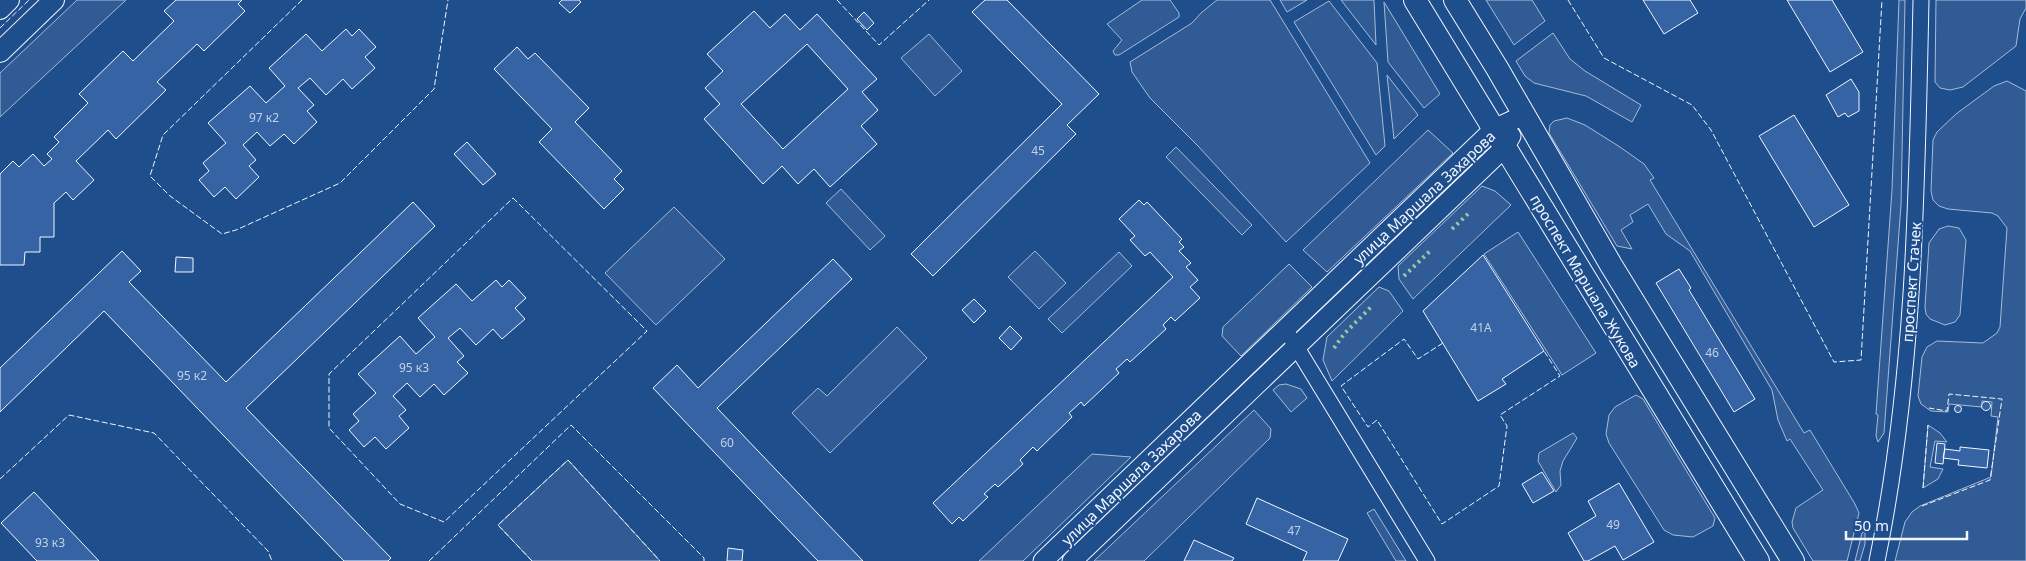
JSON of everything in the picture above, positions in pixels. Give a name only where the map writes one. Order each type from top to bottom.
[{"type":"main road","points":[[0,8],[9,0]]},
{"type":"main road","points":[[0,52],[54,0]]},
{"type":"main road","name":"проспект Маршала Жукова","points":[[1415,0],[1758,561]]},
{"type":"main road","name":"проспект Маршала Жукова","points":[[1455,0],[1611,265],[1792,561]]},
{"type":"street","name":"проспект Стачек","points":[[1877,561],[1890,498],[1908,331],[1916,217],[1921,0]]},
{"type":"street","name":"улица Маршала Захарова","points":[[1043,561],[1285,329],[1524,115]]},
{"type":"street","name":"улица Маршала Захарова","points":[[1072,561],[1296,347],[1499,138]]},
{"type":"street","points":[[1285,329],[1427,561]]},
{"type":"shaded area","points":[[77,0],[126,0],[0,117],[0,73]]},
{"type":"shaded area","points":[[1142,0],[1170,0],[1179,13],[1179,17],[1119,55],[1115,55],[1113,51],[1122,40],[1107,24]]},
{"type":"shaded area","points":[[1217,0],[1270,0],[1370,163],[1286,242],[1198,146],[1150,98],[1132,72],[1130,62],[1192,23]]},
{"type":"shaded area","points":[[1280,0],[1307,0],[1287,12]]},
{"type":"shaded area","points":[[1341,0],[1374,0],[1376,45]]},
{"type":"shaded area","points":[[1486,0],[1532,0],[1545,21],[1514,45]]},
{"type":"shaded area","points":[[1899,0],[1905,0],[1901,205],[1884,433],[1878,442],[1876,436],[1878,415],[1876,414],[1892,190]]},
{"type":"shaded area","points":[[1936,0],[2026,0],[2026,8],[2020,19],[2016,46],[1963,87],[1950,90],[1940,88],[1935,82]]},
{"type":"shaded area","points":[[1329,1],[1377,63],[1385,146],[1376,155],[1294,22]]},
{"type":"shaded area","points":[[1384,2],[1440,94],[1424,108],[1388,62]]},
{"type":"shaded area","points":[[1553,33],[1570,59],[1585,71],[1641,105],[1632,122],[1586,96],[1534,83],[1525,76],[1516,61]]},
{"type":"shaded area","points":[[929,34],[962,71],[935,96],[901,58]]},
{"type":"shaded area","points":[[1387,75],[1418,115],[1394,139]]},
{"type":"shaded area","points":[[2007,81],[2026,91],[2026,561],[1895,561],[1905,522],[1912,512],[1920,506],[1991,477],[1998,417],[1991,416],[1992,402],[1982,401],[1982,407],[1949,404],[1948,412],[1931,411],[1921,404],[1918,396],[1922,357],[1927,347],[1937,341],[1983,343],[1997,333],[2000,327],[2007,228],[1998,216],[1992,213],[1948,209],[1939,206],[1933,200],[1931,191],[1933,140],[1937,132],[1956,114],[1994,86]]},
{"type":"shaded area","points":[[1567,118],[1585,125],[1620,147],[1644,164],[1654,178],[1650,180],[1804,433],[1810,430],[1855,504],[1859,513],[1847,561],[1813,561],[1793,528],[1792,522],[1796,508],[1823,490],[1790,439],[1787,441],[1778,420],[1772,390],[1690,251],[1666,234],[1648,204],[1630,215],[1633,222],[1621,230],[1632,249],[1617,246],[1549,133],[1550,125],[1554,121]]},
{"type":"shaded area","points":[[1428,130],[1453,153],[1327,272],[1303,250]]},
{"type":"shaded area","points":[[1176,147],[1252,225],[1242,235],[1166,157]]},
{"type":"shaded area","points":[[1482,186],[1495,191],[1511,205],[1413,299],[1399,279],[1398,266]]},
{"type":"shaded area","points":[[841,189],[885,236],[870,250],[826,203]]},
{"type":"shaded area","points":[[674,207],[725,259],[656,325],[605,273]]},
{"type":"shaded area","points":[[1948,226],[1959,228],[1966,240],[1960,315],[1955,322],[1945,325],[1930,319],[1926,314],[1925,307],[1929,243],[1939,229]]},
{"type":"shaded area","points":[[1518,232],[1596,353],[1562,375],[1484,254]]},
{"type":"shaded area","points":[[1035,251],[1066,283],[1039,309],[1008,277]]},
{"type":"shaded area","points":[[1119,252],[1132,266],[1062,333],[1048,319]]},
{"type":"shaded area","points":[[1289,264],[1312,287],[1241,356],[1222,336],[1223,327]]},
{"type":"shaded area","points":[[1379,287],[1389,291],[1403,311],[1332,381],[1323,360],[1327,337]]},
{"type":"shaded area","points":[[897,327],[927,358],[830,453],[792,413],[818,388],[827,396]]},
{"type":"shaded area","points":[[1286,384],[1301,389],[1307,398],[1291,412],[1273,390],[1279,385]]},
{"type":"shaded area","points":[[1636,395],[1643,399],[1715,518],[1713,526],[1693,537],[1673,535],[1664,530],[1609,443],[1606,434],[1609,415],[1615,407]]},
{"type":"shaded area","points":[[1254,410],[1271,429],[1270,438],[1144,561],[1094,561]]},
{"type":"shaded area","points":[[1928,425],[1940,433],[1947,442],[1935,441],[1930,467],[1943,469],[1938,479],[1923,488]]},
{"type":"shaded area","points":[[1573,433],[1577,438],[1563,461],[1560,471],[1561,485],[1556,492],[1538,461],[1539,453]]},
{"type":"shaded area","points":[[1092,454],[1131,457],[1023,561],[979,561]]},
{"type":"shaded area","points":[[568,460],[660,561],[532,561],[498,525]]},
{"type":"shaded area","points":[[1374,509],[1406,561],[1396,561],[1367,513]]},
{"type":"shaded area","points":[[1865,531],[1865,544],[1860,561],[1855,561],[1862,533]]},
{"type":"building","points":[[176,0],[242,0],[238,4],[245,11],[204,51],[197,44],[157,82],[166,90],[116,139],[108,130],[76,161],[94,180],[73,200],[66,192],[54,203],[54,237],[40,237],[40,252],[25,252],[24,265],[0,265],[0,174],[13,161],[19,167],[33,154],[44,166],[52,159],[47,154],[59,142],[54,137],[88,103],[79,94],[123,51],[133,61],[174,21],[164,11]]},
{"type":"building","points":[[562,0],[579,0],[581,2],[570,13],[559,3]]},
{"type":"building","points":[[985,0],[1007,0],[1099,94],[1067,125],[1076,134],[933,276],[911,254],[1062,104],[972,12]]},
{"type":"building","points":[[1643,0],[1690,0],[1698,13],[1664,34]]},
{"type":"building","points":[[1787,0],[1832,0],[1863,52],[1830,72]]},
{"type":"building","points":[[754,11],[770,28],[785,14],[800,30],[817,14],[877,79],[862,92],[878,110],[861,126],[877,144],[830,187],[814,169],[798,184],[782,166],[763,184],[704,119],[720,104],[705,88],[723,71],[707,54]],"holes":[[[807,44],[848,89],[783,149],[741,104]]]},
{"type":"building","points":[[864,12],[874,23],[867,30],[857,19]]},
{"type":"building","points":[[346,29],[352,36],[359,29],[376,47],[365,57],[375,68],[352,89],[343,79],[326,95],[310,78],[298,88],[314,105],[307,111],[317,122],[294,144],[284,134],[270,146],[257,132],[243,145],[256,160],[249,166],[259,177],[236,199],[225,187],[214,197],[199,180],[209,171],[203,163],[226,143],[208,123],[250,86],[266,103],[285,86],[269,68],[306,34],[322,51]]},
{"type":"building","points":[[517,47],[528,59],[535,53],[589,108],[575,122],[622,171],[614,179],[624,189],[604,209],[539,142],[552,129],[494,69]]},
{"type":"building","points":[[1851,79],[1859,92],[1859,111],[1848,117],[1845,113],[1838,117],[1826,95]]},
{"type":"building","points":[[1794,115],[1849,205],[1814,227],[1759,136]]},
{"type":"building","points":[[467,142],[496,174],[483,185],[454,154]]},
{"type":"building","points":[[1139,200],[1144,205],[1147,202],[1182,239],[1179,242],[1184,247],[1179,251],[1191,263],[1186,267],[1198,280],[1190,287],[1200,298],[1175,321],[1171,317],[1163,325],[1166,329],[1130,362],[1127,359],[1116,369],[1119,373],[1084,406],[1081,402],[1069,413],[1072,417],[1037,451],[1033,447],[1020,460],[1023,464],[998,487],[995,484],[984,494],[988,497],[963,521],[959,517],[952,524],[933,503],[1173,277],[1150,252],[1145,256],[1130,240],[1135,236],[1119,219]]},
{"type":"building","points":[[413,202],[435,226],[246,408],[391,558],[388,561],[344,561],[104,311],[0,412],[0,368],[122,251],[141,271],[129,282],[226,382]]},
{"type":"building","points":[[1483,255],[1544,351],[1502,379],[1506,384],[1478,401],[1423,311]]},
{"type":"building","points":[[176,257],[193,258],[193,272],[175,272]]},
{"type":"building","points":[[833,259],[852,279],[717,408],[863,561],[818,561],[653,388],[677,365],[698,388]]},
{"type":"building","points":[[1679,269],[1691,288],[1689,290],[1755,399],[1734,412],[1656,283]]},
{"type":"building","points":[[496,280],[502,287],[509,280],[526,298],[515,308],[525,319],[502,339],[493,329],[476,345],[460,328],[448,338],[464,356],[457,362],[468,373],[444,395],[434,384],[420,397],[407,383],[393,396],[406,410],[399,416],[409,428],[386,449],[375,437],[364,447],[349,430],[359,421],[353,414],[376,393],[358,374],[400,336],[416,354],[435,337],[418,318],[456,284],[472,301]]},
{"type":"building","points":[[974,299],[986,311],[974,323],[962,310]]},
{"type":"building","points":[[1010,326],[1022,338],[1011,350],[999,338]]},
{"type":"building","points":[[1986,401],[1991,406],[1986,411],[1981,406]]},
{"type":"building","points":[[1958,405],[1962,409],[1958,413],[1954,409]]},
{"type":"building","points":[[1937,443],[1945,444],[1943,464],[1935,463]]},
{"type":"building","points":[[1960,447],[1989,450],[1987,468],[1958,465],[1959,460],[1943,458],[1945,449],[1960,451]]},
{"type":"building","points":[[1542,472],[1554,491],[1533,503],[1522,484]]},
{"type":"building","points":[[1619,483],[1654,542],[1623,560],[1615,546],[1588,561],[1584,561],[1568,533],[1596,516],[1588,501]]},
{"type":"building","points":[[34,492],[99,561],[37,561],[1,523]]},
{"type":"building","points":[[1257,498],[1348,539],[1338,561],[1303,561],[1307,552],[1246,524]]},
{"type":"building","points":[[1194,540],[1234,558],[1232,561],[1184,561]]},
{"type":"building","points":[[728,548],[743,550],[742,561],[727,561]]},
{"type":"hedge","points":[[1452,229],[1468,214]]},
{"type":"hedge","points":[[1404,276],[1430,251]]},
{"type":"hedge","points":[[1334,348],[1344,334],[1372,306]]},
{"type":"fence","points":[[0,28],[29,0]]},
{"type":"fence","points":[[302,0],[163,135],[150,176],[170,196],[222,234],[236,230],[340,183],[434,89],[448,0]]},
{"type":"fence","points":[[837,0],[879,45],[929,0]]},
{"type":"fence","points":[[1568,0],[1604,58],[1692,105],[1711,130],[1834,362],[1861,360],[1882,0]]},
{"type":"fence","points":[[513,198],[647,331],[444,522],[400,504],[329,428],[329,374],[513,198]]},
{"type":"fence","points":[[1443,343],[1418,359],[1404,339],[1341,386],[1368,427],[1377,420],[1442,524],[1499,486],[1507,426],[1500,415],[1560,376],[1544,351]]},
{"type":"fence","points":[[1922,506],[1990,480],[2002,399],[1949,394],[1947,411],[1929,408]]},
{"type":"fence","points":[[0,479],[69,415],[154,433],[268,551],[272,561]]},
{"type":"fence","points":[[429,561],[571,425],[704,558],[704,561]]},
{"type":"fence","points":[[1923,488],[1928,425]]},
{"type":"fence","points":[[532,561],[498,525],[568,460],[660,561]]}]
